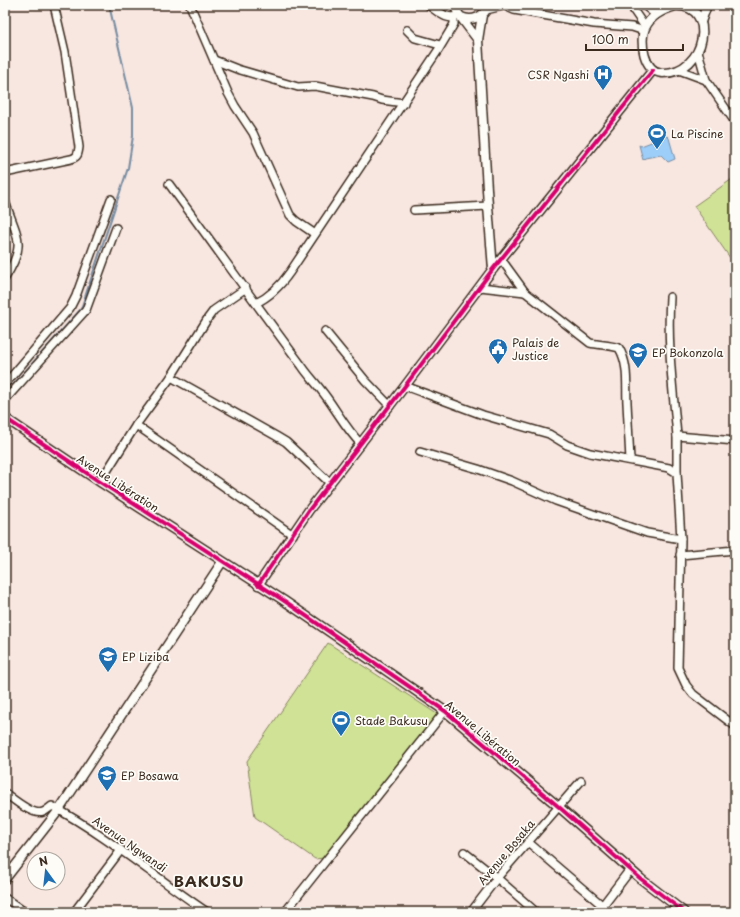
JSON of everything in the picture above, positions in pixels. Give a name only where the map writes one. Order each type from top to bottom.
[{"type":"street","points":[[5,173],[71,159],[76,157],[78,153],[65,52],[54,5]]},
{"type":"street","points":[[190,5],[235,106],[253,133],[290,215],[315,234]]},
{"type":"street","points":[[429,5],[448,17],[469,19],[485,10],[503,5],[514,10],[586,23],[645,29]]},
{"type":"street","points":[[454,5],[458,17],[478,40]]},
{"type":"street","points":[[632,5],[645,29]]},
{"type":"street","points":[[644,5],[656,15]]},
{"type":"street","points":[[701,22],[697,14],[681,5],[668,8],[652,18],[645,29],[643,40],[644,52],[648,64],[652,70],[662,73],[679,70],[693,60],[702,39],[701,22],[707,5]]},
{"type":"street","points":[[485,10],[478,40],[488,206],[494,269]]},
{"type":"street","points":[[256,303],[264,299],[280,286],[404,103],[458,17]]},
{"type":"street","points":[[407,30],[415,38],[440,45]]},
{"type":"street","points":[[698,51],[706,80],[735,122]]},
{"type":"street","points":[[214,60],[237,69],[298,87],[315,86],[404,103]]},
{"type":"street","points":[[258,585],[309,510],[501,259],[652,70]]},
{"type":"street","points":[[679,70],[706,80]]},
{"type":"street","points":[[170,184],[302,368],[321,390],[360,444]]},
{"type":"street","points":[[5,384],[70,308],[76,296],[111,199]]},
{"type":"street","points":[[5,201],[16,231],[18,250],[13,265],[5,278]]},
{"type":"street","points":[[414,210],[488,206]]},
{"type":"street","points":[[5,400],[86,310],[116,228]]},
{"type":"street","points":[[501,259],[525,292],[590,343],[610,345],[619,348],[622,353],[628,379],[627,402],[630,460]]},
{"type":"street","points":[[480,287],[525,292]]},
{"type":"street","points":[[100,482],[136,425],[171,377],[214,310],[246,288]]},
{"type":"street","points":[[670,297],[669,315],[677,436],[677,469],[681,539],[678,668],[686,685],[693,694],[735,726]]},
{"type":"street","points":[[325,331],[365,380],[390,406]]},
{"type":"street","points":[[171,377],[286,442],[330,483]]},
{"type":"street","points":[[405,386],[483,415],[549,434],[567,445],[590,453],[677,469]]},
{"type":"street","name":"Avenue Libération","points":[[5,418],[258,585],[445,711],[559,807],[630,870],[684,912]]},
{"type":"street","points":[[136,425],[293,535]]},
{"type":"street","points":[[677,436],[735,442]]},
{"type":"street","points":[[420,452],[478,469],[512,481],[556,501],[646,533],[681,539]]},
{"type":"street","points":[[680,555],[735,550]]},
{"type":"street","points":[[5,879],[59,810],[222,562]]},
{"type":"street","points":[[285,912],[445,711]]},
{"type":"street","name":"Avenue Bosaka","points":[[471,912],[497,878],[581,781]]},
{"type":"street","points":[[5,793],[24,807],[37,812],[43,812],[52,806],[59,810]]},
{"type":"street","name":"Avenue Ngwandi","points":[[59,810],[121,850],[205,912]]},
{"type":"street","points":[[528,842],[600,909],[630,870]]},
{"type":"street","points":[[74,912],[121,850]]},
{"type":"street","points":[[464,852],[536,912]]},
{"type":"street","points":[[5,898],[26,912]]},
{"type":"green space","points":[[735,177],[735,265],[694,206]]},
{"type":"green space","name":"Stade Bakusu","points":[[328,643],[437,714],[324,858],[315,859],[255,817],[247,761]]},
{"type":"water","name":"La Piscine","points":[[667,136],[669,138],[675,159],[668,162],[661,155],[645,158],[643,160],[639,145],[641,146]]},
{"type":"waterway","points":[[5,394],[81,309],[128,168],[133,136],[133,108],[109,5]]},
{"type":"cycle path","points":[[258,585],[309,510],[493,269],[653,70]]},
{"type":"cycle path","points":[[5,418],[100,482],[283,600],[445,711],[559,807],[641,879],[684,912]]},
{"type":"place","name":"CSR Ngashi","points":[[603,91]]},
{"type":"place","name":"La Piscine","points":[[657,150]]},
{"type":"place","name":"Palais de Justice","points":[[498,365]]},
{"type":"place","name":"EP Bokonzola","points":[[638,369]]},
{"type":"place","name":"EP Liziba","points":[[108,673]]},
{"type":"place","name":"Stade Bakusu","points":[[341,737]]},
{"type":"place","name":"EP Bosawa","points":[[107,792]]},
{"type":"district","name":"BAKUSU","points":[[209,880]]}]
